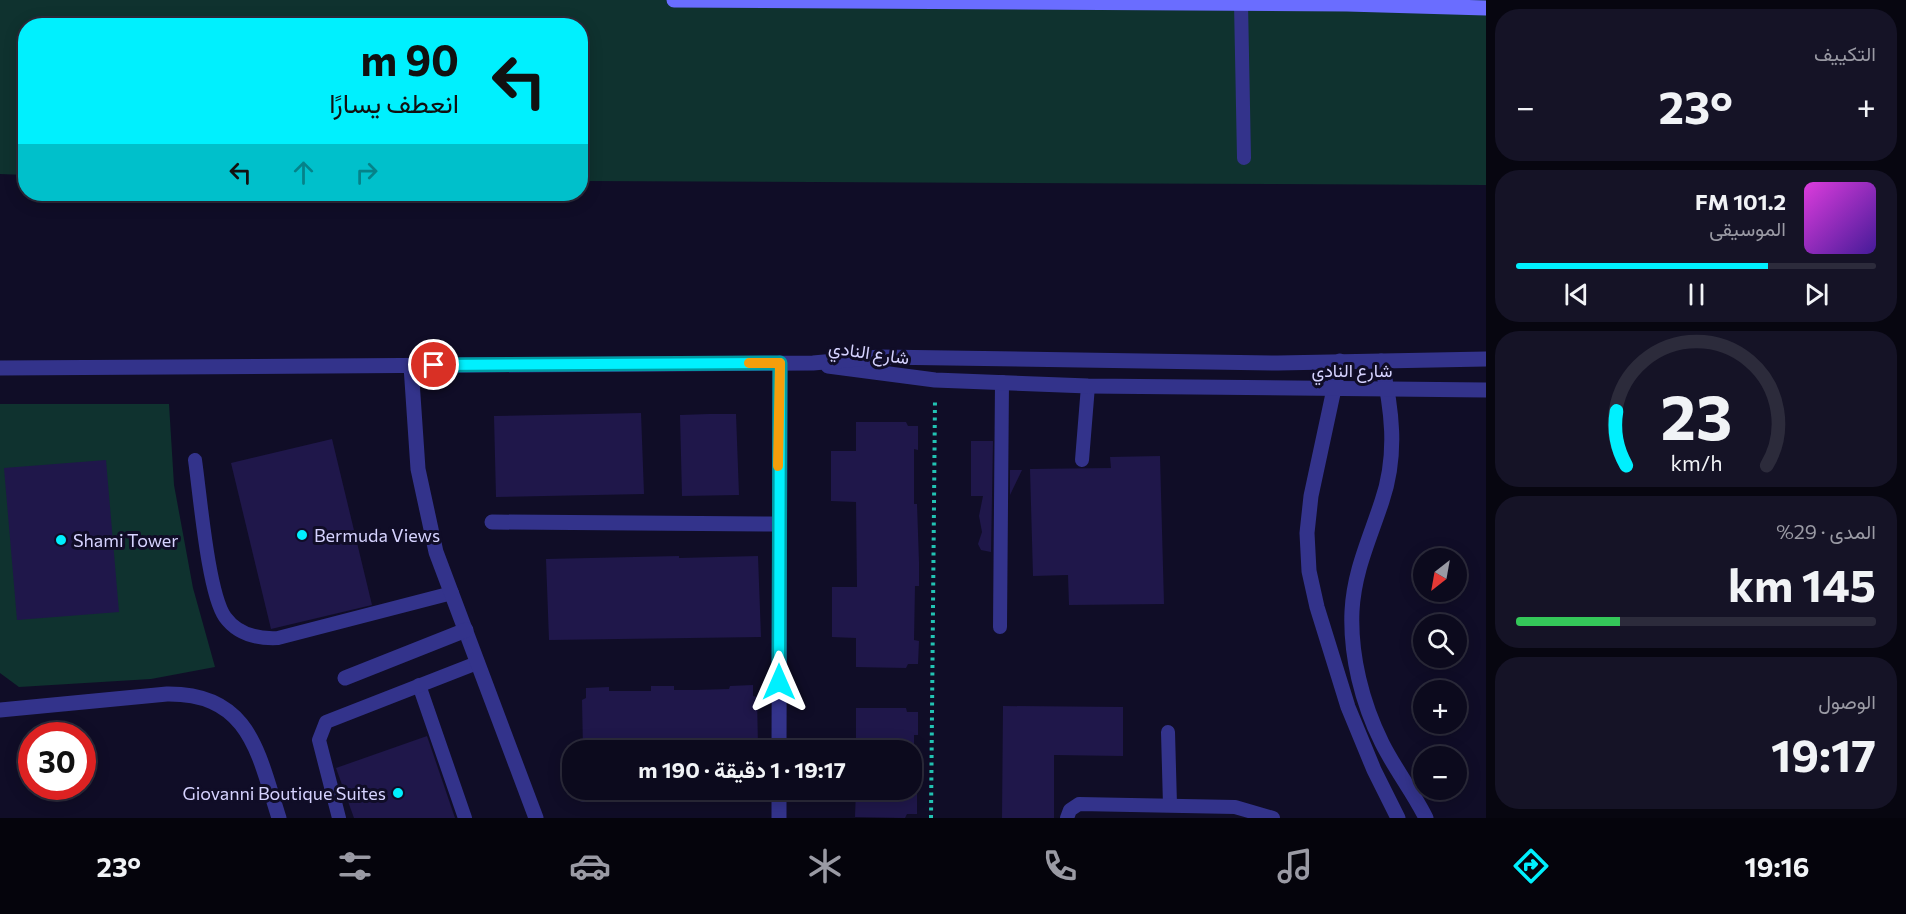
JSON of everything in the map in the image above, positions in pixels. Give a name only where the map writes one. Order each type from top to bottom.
[{"type":"street","points":[[674,0],[1388,2],[1486,8]]},
{"type":"street","name":"شارع النادي","points":[[813,363],[880,357],[1278,363],[1486,359]]},
{"type":"street","points":[[1340,361],[1311,496],[1307,533],[1309,571],[1317,607],[1348,707],[1374,770],[1398,818]]},
{"type":"street","points":[[1381,361],[1388,390],[1392,423],[1389,474],[1359,566],[1352,611],[1352,636],[1359,676],[1370,714],[1382,743],[1426,818]]},
{"type":"street","points":[[779,740],[780,363]]},
{"type":"street","points":[[0,368],[813,363]]},
{"type":"street","name":"شارع النادي","points":[[813,363],[935,380],[1088,386],[1486,390]]},
{"type":"street","points":[[411,366],[414,427],[426,511],[436,552],[536,818]]},
{"type":"street","points":[[492,522],[778,524]]},
{"type":"street","points":[[345,678],[466,630]]},
{"type":"street","points":[[0,710],[167,694],[189,694],[210,700],[237,718],[255,744],[279,818]]},
{"type":"street","points":[[779,800],[779,818]]},
{"type":"lane","points":[[1241,3],[1244,158]]},
{"type":"lane","points":[[1000,627],[1002,382]]},
{"type":"lane","points":[[1082,460],[1088,386]]},
{"type":"lane","points":[[195,460],[219,606],[231,624],[249,635],[278,638],[452,593]]},
{"type":"lane","points":[[339,818],[319,740],[322,727],[331,718],[477,663]]},
{"type":"lane","points":[[419,685],[465,818]]},
{"type":"lane","points":[[1168,732],[1170,805]]},
{"type":"lane","points":[[1067,818],[1070,810],[1079,804],[1234,807],[1273,818]]},
{"type":"path","points":[[931,818],[935,380]]},
{"type":"green space","points":[[0,0],[1486,0],[1486,185],[588,181],[588,18],[18,18],[18,175],[0,174]]},
{"type":"green space","points":[[0,404],[169,404],[174,485],[193,588],[215,667],[151,679],[19,687],[0,673]]},
{"type":"building","points":[[641,413],[644,494],[496,497],[494,416]]},
{"type":"building","points":[[736,414],[739,495],[682,496],[680,415]]},
{"type":"building","points":[[856,422],[906,422],[908,426],[918,426],[918,450],[914,449],[914,504],[917,504],[919,586],[915,586],[914,640],[919,641],[918,664],[908,664],[906,668],[856,667],[856,638],[832,637],[832,587],[857,587],[856,502],[831,501],[831,451],[856,451]]},
{"type":"building","name":"Bermuda Views","points":[[332,439],[372,605],[271,629],[231,463]]},
{"type":"building","points":[[971,441],[993,441],[991,552],[981,550],[978,544],[982,532],[979,516],[983,496],[971,496]]},
{"type":"building","points":[[1160,456],[1164,604],[1069,605],[1068,575],[1033,576],[1030,469],[1111,468],[1110,457]]},
{"type":"building","name":"Shami Tower","points":[[106,460],[119,612],[17,620],[4,468]]},
{"type":"building","points":[[1010,470],[1022,470],[1010,495]]},
{"type":"building","points":[[679,556],[679,558],[758,556],[761,637],[549,640],[546,559]]},
{"type":"building","points":[[753,685],[753,696],[757,697],[758,740],[583,740],[582,700],[586,698],[586,688],[609,687],[609,691],[651,691],[651,686],[674,686],[674,690],[694,690],[729,689],[730,686]]},
{"type":"building","points":[[1003,706],[1123,707],[1123,756],[1054,755],[1054,818],[1002,818]]},
{"type":"building","points":[[856,708],[906,708],[907,712],[918,712],[918,735],[914,735],[914,740],[856,740]]},
{"type":"building","name":"Giovanni Boutique Suites","points":[[427,736],[455,818],[354,818],[336,768]]},
{"type":"building","points":[[856,800],[917,800],[917,814],[907,814],[905,818],[855,817]]},
{"type":"slow traffic","points":[[749,363],[780,363],[778,466]]},
{"type":"place","name":"Bermuda Views","points":[[302,535]]},
{"type":"place","name":"Shami Tower","points":[[61,540]]},
{"type":"place","name":"Giovanni Boutique Suites","points":[[398,793]]},
{"type":"route","points":[[434,365],[780,363],[779,682]]}]
